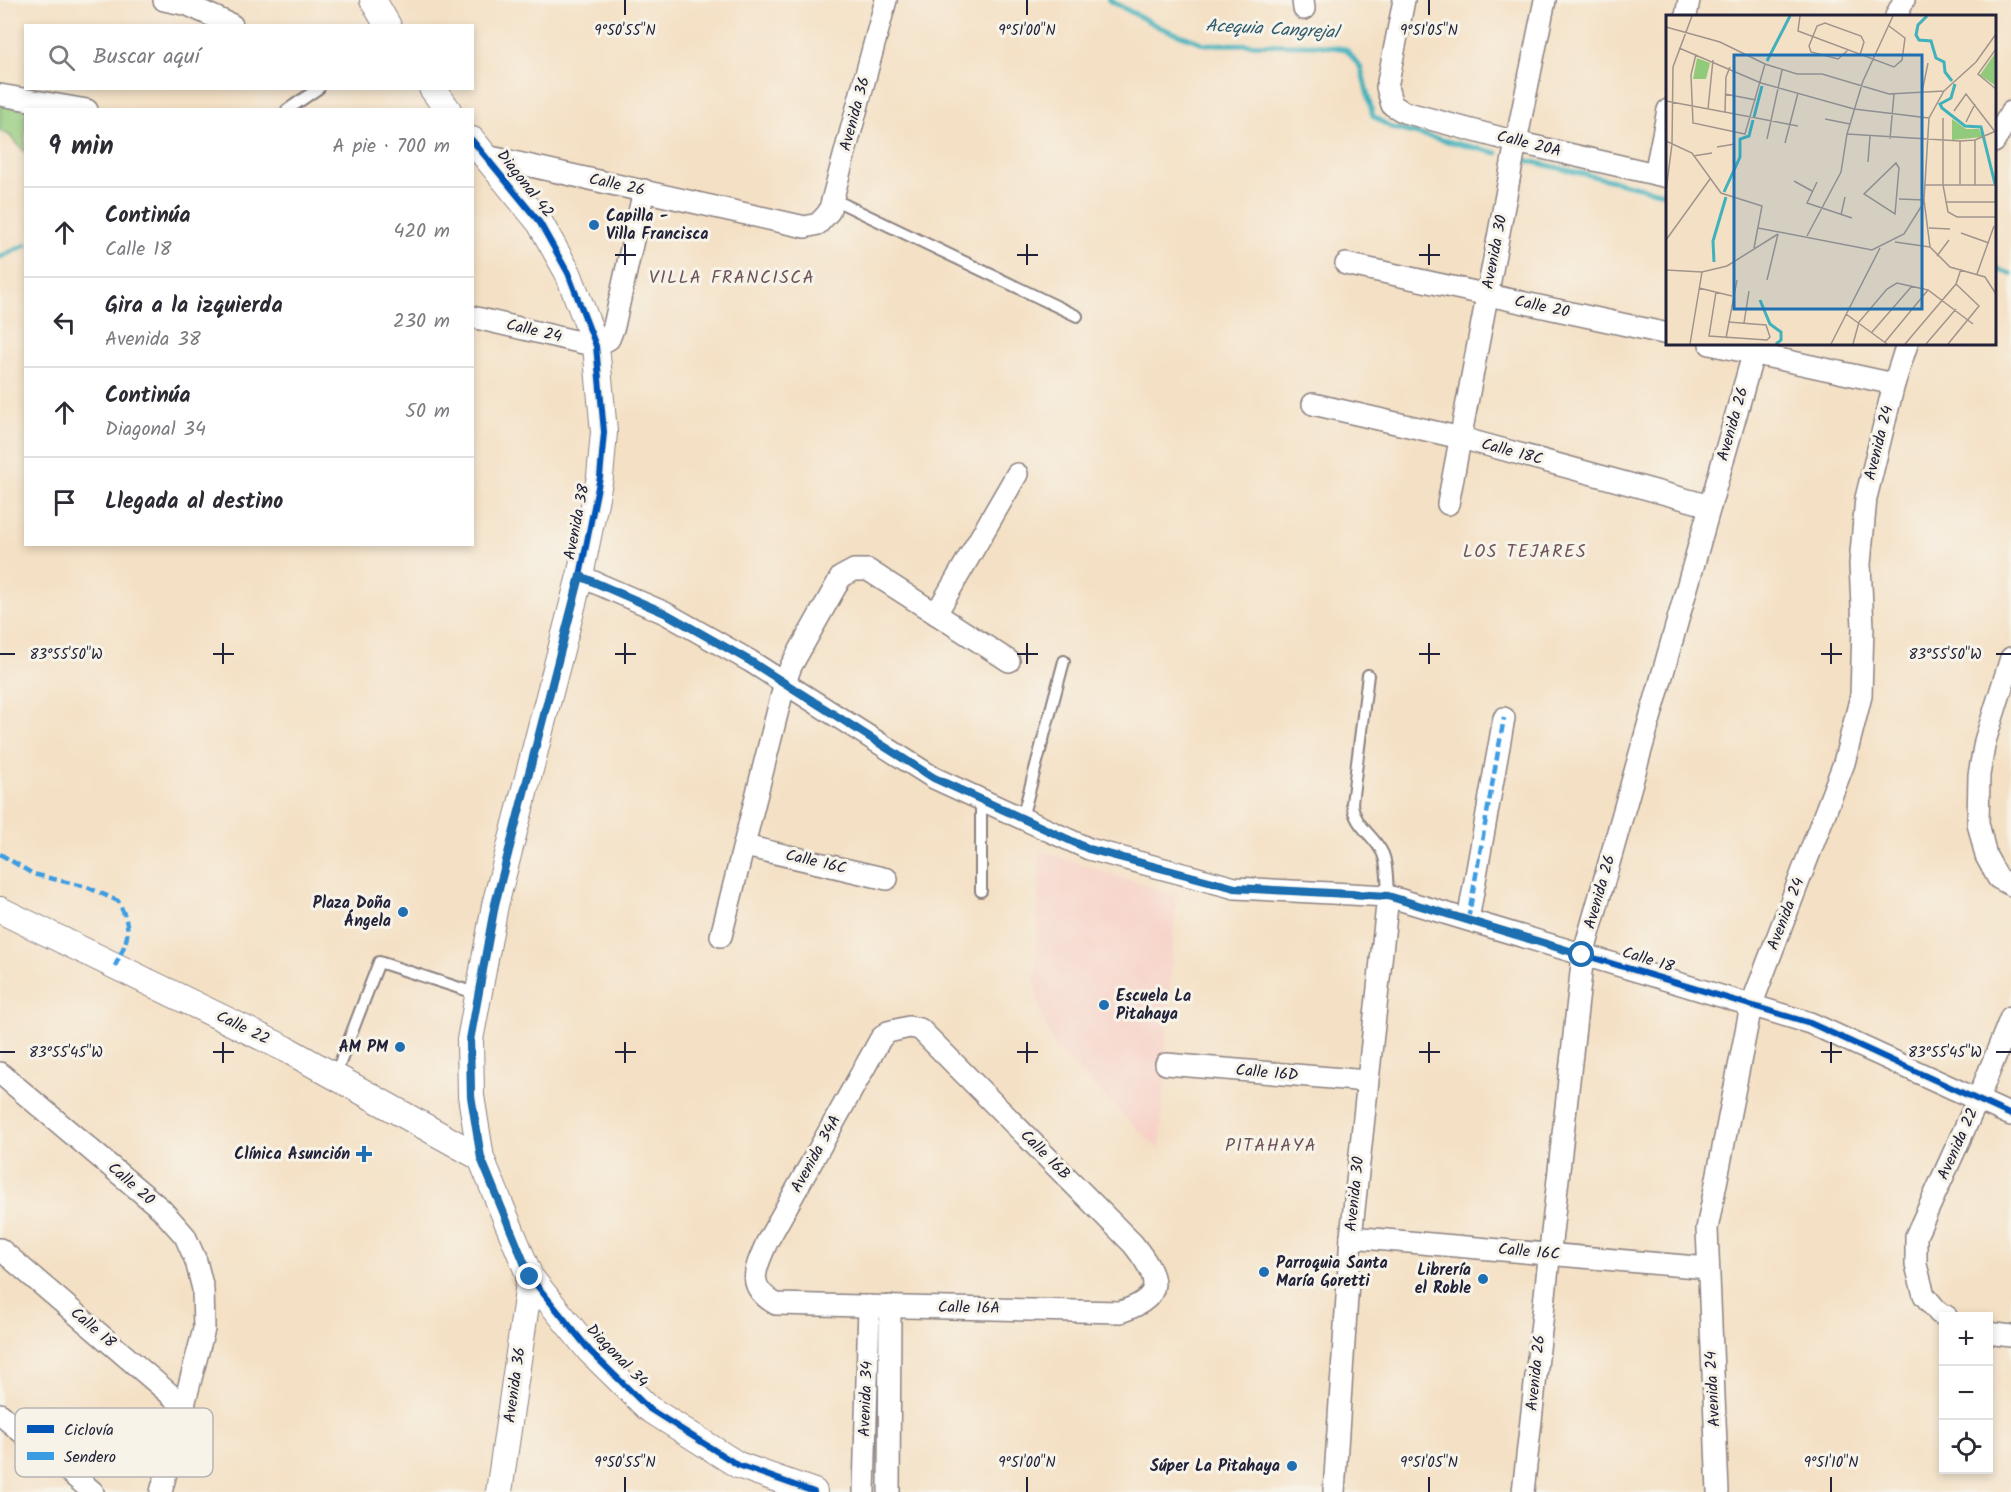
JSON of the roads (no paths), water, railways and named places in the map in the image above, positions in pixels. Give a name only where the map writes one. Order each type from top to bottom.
[{"type":"street","points":[[164,0],[188,5],[230,24]]},
{"type":"street","points":[[373,0],[387,24]]},
{"type":"street","name":"Avenida 36","points":[[818,224],[830,212],[886,0]]},
{"type":"street","name":"Calle 20A","points":[[1404,0],[1387,87],[1392,105],[1404,111],[1516,142],[1661,176]]},
{"type":"street","name":"Avenida 30","points":[[1448,504],[1545,0]]},
{"type":"street","points":[[1686,15],[1689,0]]},
{"type":"street","points":[[1896,15],[1904,0]]},
{"type":"street","points":[[433,90],[447,108]]},
{"type":"street","points":[[0,94],[76,108]]},
{"type":"street","points":[[1996,140],[2011,112]]},
{"type":"street","points":[[1661,176],[1666,129]]},
{"type":"street","name":"Calle 26","points":[[479,148],[644,190],[806,227],[818,224]]},
{"type":"street","name":"Diagonal 42","points":[[479,148],[540,223],[568,273],[596,346]]},
{"type":"street","points":[[596,346],[609,339],[614,326],[644,190]]},
{"type":"street","name":"Calle 20","points":[[1346,264],[1666,334]]},
{"type":"street","name":"Calle 24","points":[[474,316],[596,346]]},
{"type":"street","points":[[1721,345],[1755,348],[1894,384]]},
{"type":"street","name":"Avenida 24","points":[[1718,1492],[1707,1229],[1751,1006],[1845,763],[1861,696],[1863,627],[1860,564],[1866,498],[1894,384],[1907,345]]},
{"type":"street","name":"Avenida 38","points":[[481,1158],[470,1085],[470,1040],[495,904],[580,576],[600,477],[604,432],[596,346]]},
{"type":"street","name":"Avenida 26","points":[[1523,1492],[1582,955],[1755,348]]},
{"type":"street","name":"Calle 18C","points":[[1313,404],[1461,438],[1710,506]]},
{"type":"street","points":[[936,614],[1017,474]]},
{"type":"street","points":[[721,936],[785,682],[791,666],[841,577],[854,570],[868,570],[1009,661]]},
{"type":"street","name":"Calle 18","points":[[580,576],[665,613],[785,682],[934,778],[1089,849],[1235,888],[1388,896],[1810,1023],[2011,1115]]},
{"type":"street","points":[[2011,658],[1984,741],[1979,775],[1978,823],[1986,856],[1998,878],[2011,885]]},
{"type":"street","points":[[1468,920],[1504,718]]},
{"type":"street","name":"Calle 16C","points":[[745,846],[887,879]]},
{"type":"street","name":"Avenida 30","points":[[1334,1492],[1351,1237],[1388,896]]},
{"type":"street","name":"Calle 22","points":[[0,910],[286,1049],[481,1158]]},
{"type":"street","name":"Avenida 22","points":[[1939,1313],[1924,1295],[1916,1265],[1916,1236],[1978,1100],[2011,1017]]},
{"type":"street","name":"Avenida 34A","points":[[777,1304],[765,1298],[757,1288],[754,1279],[755,1269],[767,1242],[881,1038],[898,1029],[909,1027],[920,1029]]},
{"type":"street","name":"Calle 16B","points":[[920,1029],[1133,1244],[1145,1259],[1152,1274],[1153,1290]]},
{"type":"street","name":"Calle 16D","points":[[1166,1064],[1368,1081]]},
{"type":"street","name":"Calle 20","points":[[0,1073],[161,1209],[185,1236],[196,1261],[203,1289],[204,1329],[185,1407]]},
{"type":"street","name":"Diagonal 34","points":[[481,1158],[530,1277],[590,1351],[648,1408],[738,1465],[814,1492]]},
{"type":"street","name":"Calle 16C","points":[[1351,1237],[1708,1268]]},
{"type":"street","name":"Calle 18","points":[[0,1249],[185,1407]]},
{"type":"street","name":"Avenida 36","points":[[500,1492],[530,1277]]},
{"type":"street","name":"Calle 16A","points":[[777,1304],[1120,1312],[1148,1299],[1153,1290]]},
{"type":"street","name":"Avenida 34","points":[[864,1492],[869,1306]]},
{"type":"street","name":"Avenida 34","points":[[889,1492],[890,1306]]},
{"type":"street","points":[[1993,1334],[2011,1336]]},
{"type":"street","points":[[0,1414],[15,1427]]},
{"type":"street","points":[[75,1477],[93,1492]]},
{"type":"street","name":"Calle 20","points":[[161,1492],[165,1477]]},
{"type":"lane","points":[[290,108],[316,90]]},
{"type":"lane","points":[[833,199],[1077,316]]},
{"type":"lane","points":[[1022,818],[1064,662]]},
{"type":"lane","points":[[1368,675],[1352,803],[1354,815],[1385,857],[1388,896]]},
{"type":"lane","points":[[981,799],[981,891]]},
{"type":"lane","points":[[335,1077],[379,962],[479,994]]},
{"type":"waterway","name":"Acequia Cangrejal","points":[[1109,0],[1159,27],[1205,44],[1316,45],[1346,49],[1361,68],[1373,116],[1392,128],[1497,153]]},
{"type":"waterway","name":"Acequia Cangrejal","points":[[1525,160],[1666,194]]},
{"type":"waterway","name":"Acequia Cangrejal","points":[[0,257],[24,246]]},
{"type":"waterway","name":"Acequia Cangrejal","points":[[1996,269],[2011,274]]},
{"type":"place","name":"Capilla - Villa Francisca","points":[[594,225]]},
{"type":"place","name":"Plaza Doña Ángela","points":[[403,912]]},
{"type":"place","name":"Escuela La Pitahaya","points":[[1104,1005]]},
{"type":"place","name":"AM PM","points":[[400,1047]]},
{"type":"place","name":"Clínica Asunción","points":[[364,1154]]},
{"type":"place","name":"Parroquia Santa María Goretti","points":[[1264,1272]]},
{"type":"place","name":"Librería el Roble","points":[[1483,1279]]},
{"type":"place","name":"Súper La Pitahaya","points":[[1292,1466]]},
{"type":"district","name":"VILLA FRANCISCA","points":[[732,278]]},
{"type":"district","name":"LOS TEJARES","points":[[1525,552]]},
{"type":"district","name":"PITAHAYA","points":[[1271,1146]]}]
